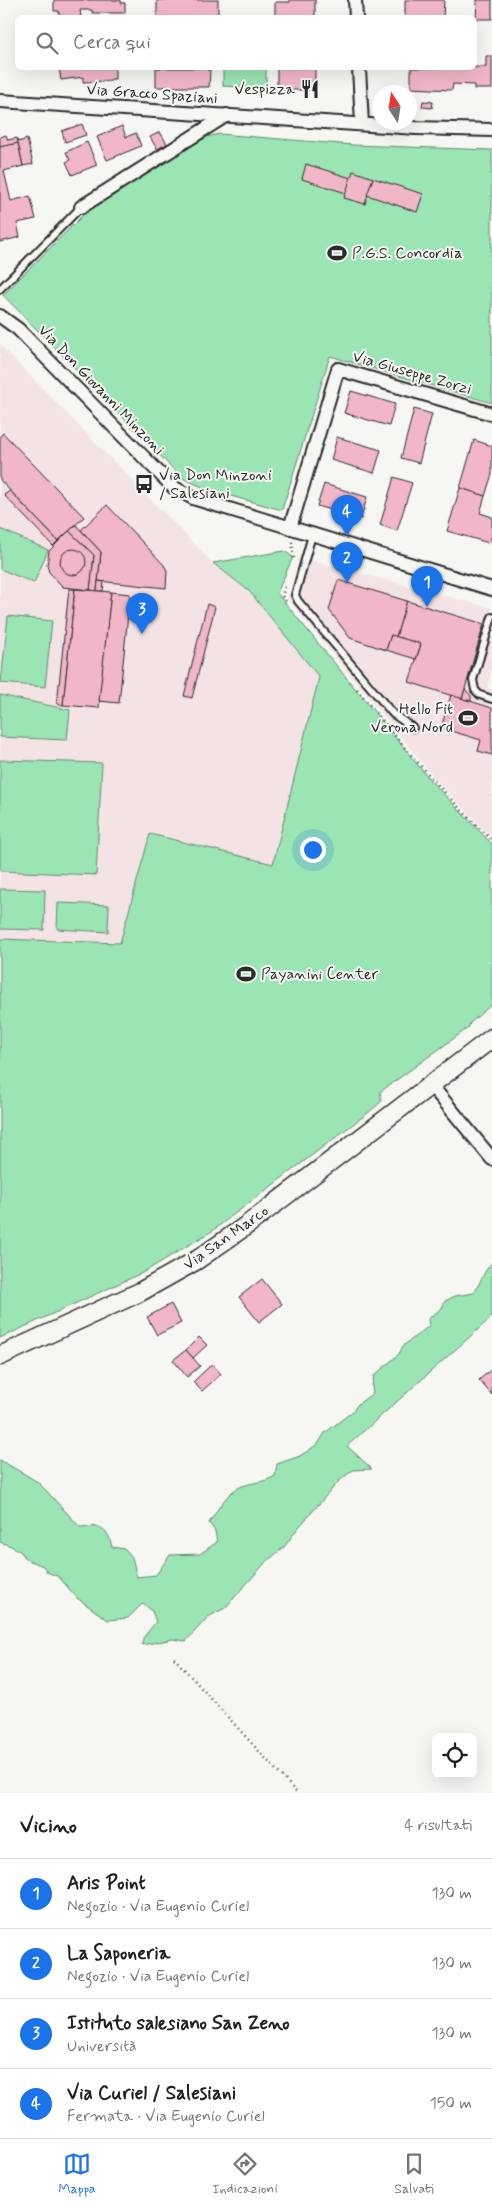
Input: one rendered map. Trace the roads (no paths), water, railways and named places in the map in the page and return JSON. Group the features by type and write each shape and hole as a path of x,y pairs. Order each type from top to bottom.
{"main road":[{"name":"Via San Marco","path":"0,1356 140,1292 197,1260 247,1225 492,1038"}],"street":[{"path":"355,0 356,15"},
{"path":"359,70 362,124"},
{"name":"Via Gracco Spaziani","path":"0,101 416,128 492,130"},
{"path":"81,207 227,115"},
{"name":"Via Don Giovanni Minzoni","path":"0,316 18,329 173,487 193,498 492,589"},
{"name":"Via Giuseppe Zorzi","path":"290,528 338,369 492,414"},
{"path":"431,1085 492,1159"}],"lane":[{"path":"0,289 81,207"},
{"path":"312,535 295,595 298,601 393,714 413,728"},
{"path":"492,617 473,680 474,690 480,695 492,699"}],"place":[{"name":"Vespizza","path":"310,89"},
{"name":"P.G.S. Concordia","path":"337,253"},
{"name":"Via Don Minzoni / Salesiani","path":"144,484"},
{"name":"Via Curiel / Salesiani","path":"347,536"},
{"name":"La Saponeria","path":"347,583"},
{"name":"Aris Point","path":"427,607"},
{"name":"Istituto salesiano San Zeno","path":"142,634"},
{"name":"Hello Fit Verona Nord","path":"468,718"},
{"name":"Payanini Center","path":"246,974"}]}
